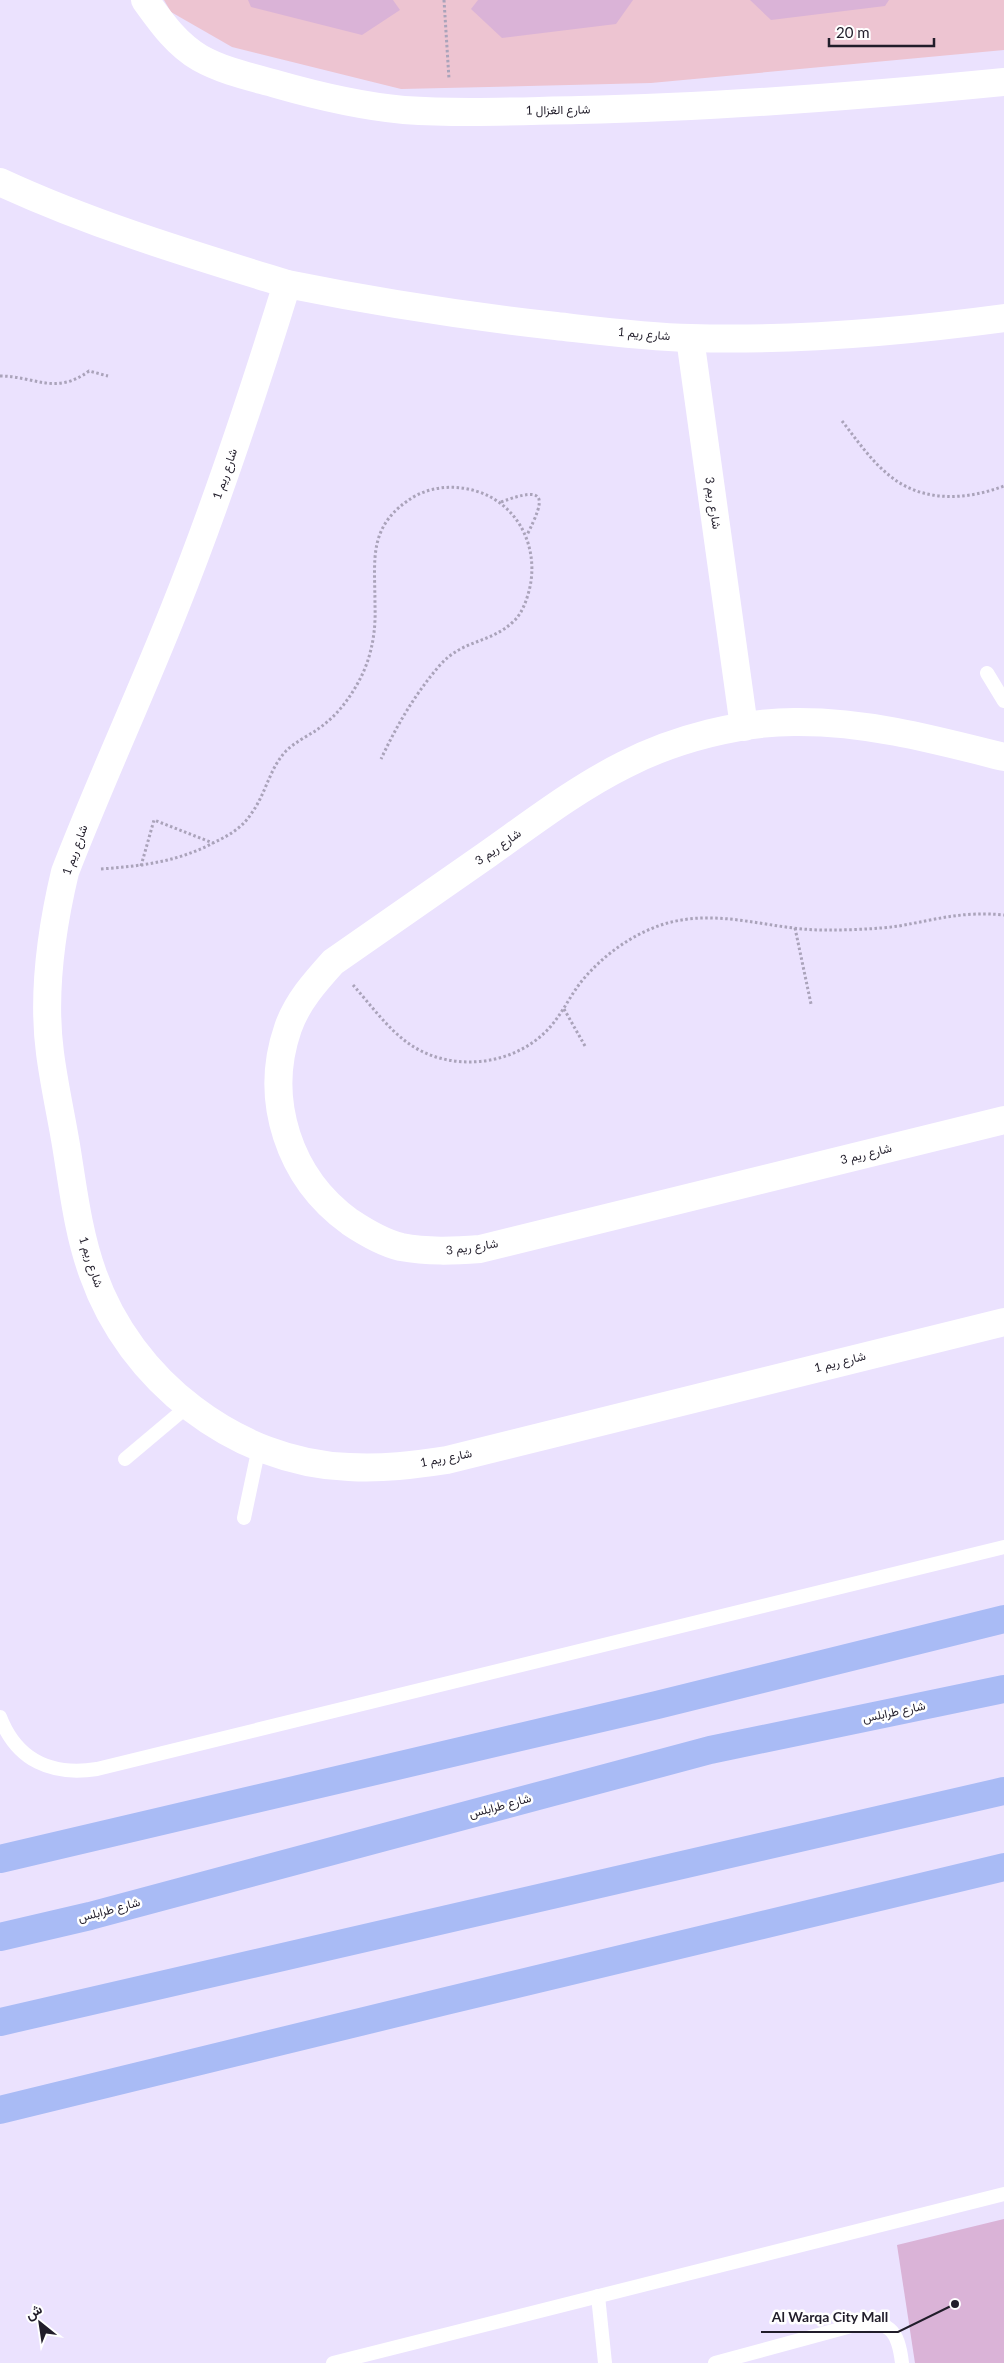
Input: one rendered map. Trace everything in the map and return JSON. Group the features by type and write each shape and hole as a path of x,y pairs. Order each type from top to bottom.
{"highway":[{"path":"0,1859 657,1705 1004,1619"},
{"name":"شارع طرابلس","path":"0,1937 90,1916 710,1750 1004,1689"},
{"path":"0,2022 1004,1791"},
{"path":"0,2110 446,2000 1004,1867"}],"street":[{"name":"شارع الغزال 1","path":"145,0 168,33 200,58 238,73 346,102 402,110 452,112 677,107 838,98 1004,82"},
{"name":"شارع ريم 1","path":"0,182 41,201 123,232 287,284 387,304 488,319 690,338 775,338 861,334 1004,318"},
{"name":"شارع ريم 1","path":"287,284 253,393 212,510 150,671 65,872 57,908 50,956 50,1052 82,1235 93,1274 109,1312 131,1347 152,1372 188,1406 222,1428 259,1447 298,1460 348,1467 397,1467 447,1460 1004,1322"},
{"name":"شارع ريم 3","path":"690,338 744,727"},
{"name":"شارع ريم 3","path":"1004,757 903,732 850,724 797,722 744,727 683,741 624,764 570,796 333,962 307,992 288,1027 279,1065 278,1105 288,1143 296,1161 305,1178 331,1208 363,1231 399,1246 438,1252 480,1249 1004,1120"}],"lane":[{"path":"987,673 1004,701"},
{"path":"125,1459 188,1406"},
{"path":"244,1518 259,1447"},
{"path":"0,1717 11,1739 24,1754 40,1764 59,1771 97,1770 1004,1547"},
{"path":"333,2363 1004,2194"},
{"path":"598,2296 605,2363"},
{"path":"715,2363 855,2325 874,2322 889,2328 898,2340 902,2363"}],"path":[{"path":"444,0 452,112"},
{"path":"0,376 17,376 44,384 57,385 76,379 89,371 108,376"},
{"path":"842,421 872,458 891,477 915,490 942,497 968,496 1004,486"},
{"path":"65,872 141,866 178,859 234,833 250,816 262,797 277,762 289,748 321,727 337,713 350,697 362,676 375,628 375,546 385,523 401,505 423,492 447,487 467,488 486,494 501,502 516,519 526,536 532,559 531,584 526,603 515,620 500,632 482,641 469,643 454,651 441,664 410,705 381,759"},
{"path":"501,502 523,494 530,493 537,496 540,503 539,510 526,536"},
{"path":"141,866 154,820 213,843"},
{"path":"333,962 407,1042 425,1053 443,1060 480,1062 501,1058 521,1050 544,1033 564,1009 581,982 598,964 616,948 638,935 663,924 690,918 718,917 746,919 795,928 827,930 899,926 939,917 964,914 1004,915"},
{"path":"795,928 811,1004"},
{"path":"564,1009 586,1046"}],"shaded area":[{"path":"164,0 1004,0 1004,50 651,83 401,89 232,47 171,12"}],"building":[{"path":"248,0 393,0 400,10 362,35 251,7"},
{"path":"478,0 633,0 616,24 502,38 471,9"},
{"path":"750,0 889,0 885,6 771,20"},
{"path":"1004,2219 1004,2363 915,2363 897,2245"}],"place":[{"name":"Al Warqa City Mall","path":"955,2304"}]}
